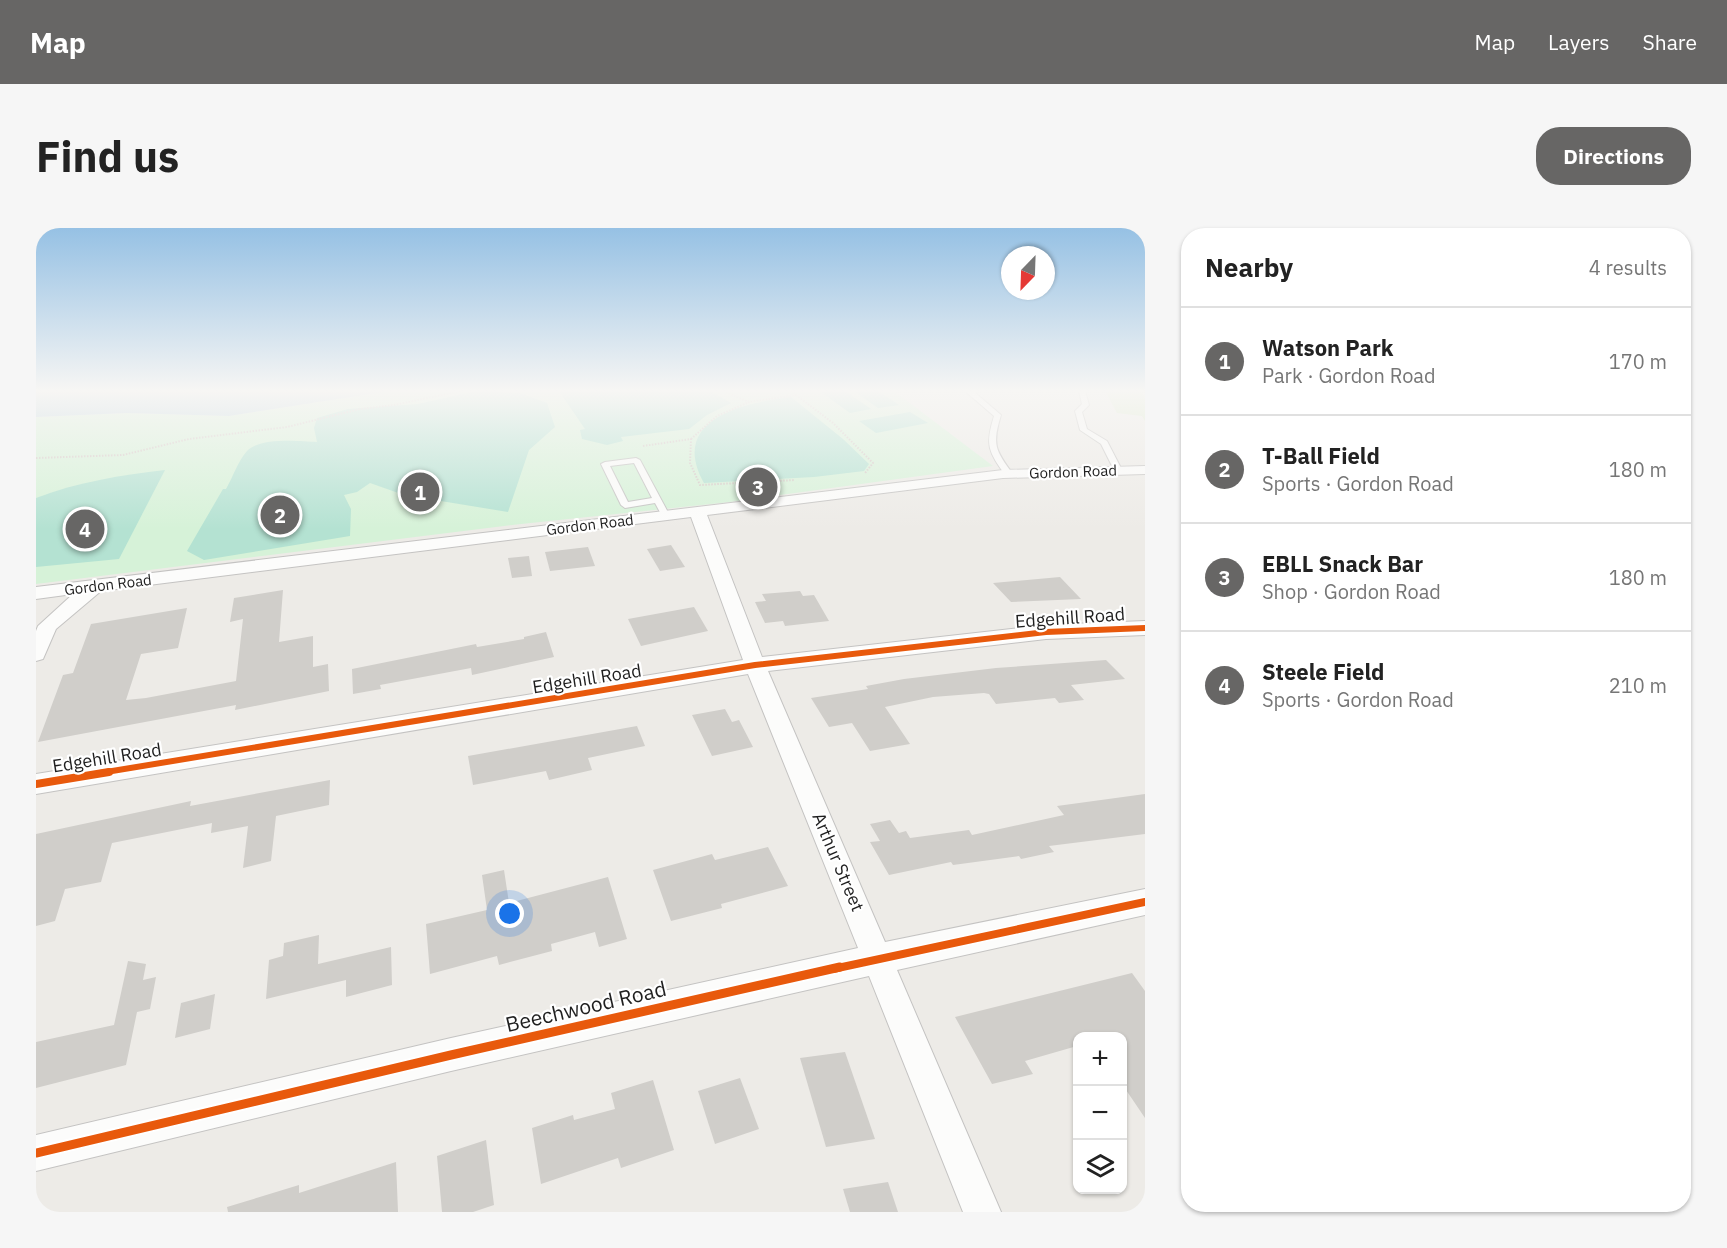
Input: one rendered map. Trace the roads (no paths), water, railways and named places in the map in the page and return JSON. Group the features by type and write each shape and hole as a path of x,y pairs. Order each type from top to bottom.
{"street":[{"name":"Gordon Road","path":"36,593 1009,474 1145,470"},
{"name":"Arthur Street","path":"697,511 755,665 982,1212"},
{"path":"36,654 48,626 72,604 97,587"},
{"name":"Edgehill Road","path":"36,784 755,665 1046,632 1145,628"},
{"name":"Beechwood Road","path":"36,1153 374,1071 878,958 1145,902"}],"lane":[{"path":"991,437 993,452 1009,474"},
{"path":"1095,437 1104,443 1118,470"},
{"path":"658,500 625,504 605,464 636,460 658,500 666,516"}],"place":[{"name":"EBLL Snack Bar","path":"758,487"},
{"name":"Watson Park","path":"420,492"},
{"name":"T-Ball Field","path":"280,515"},
{"name":"Steele Field","path":"85,529"}]}
